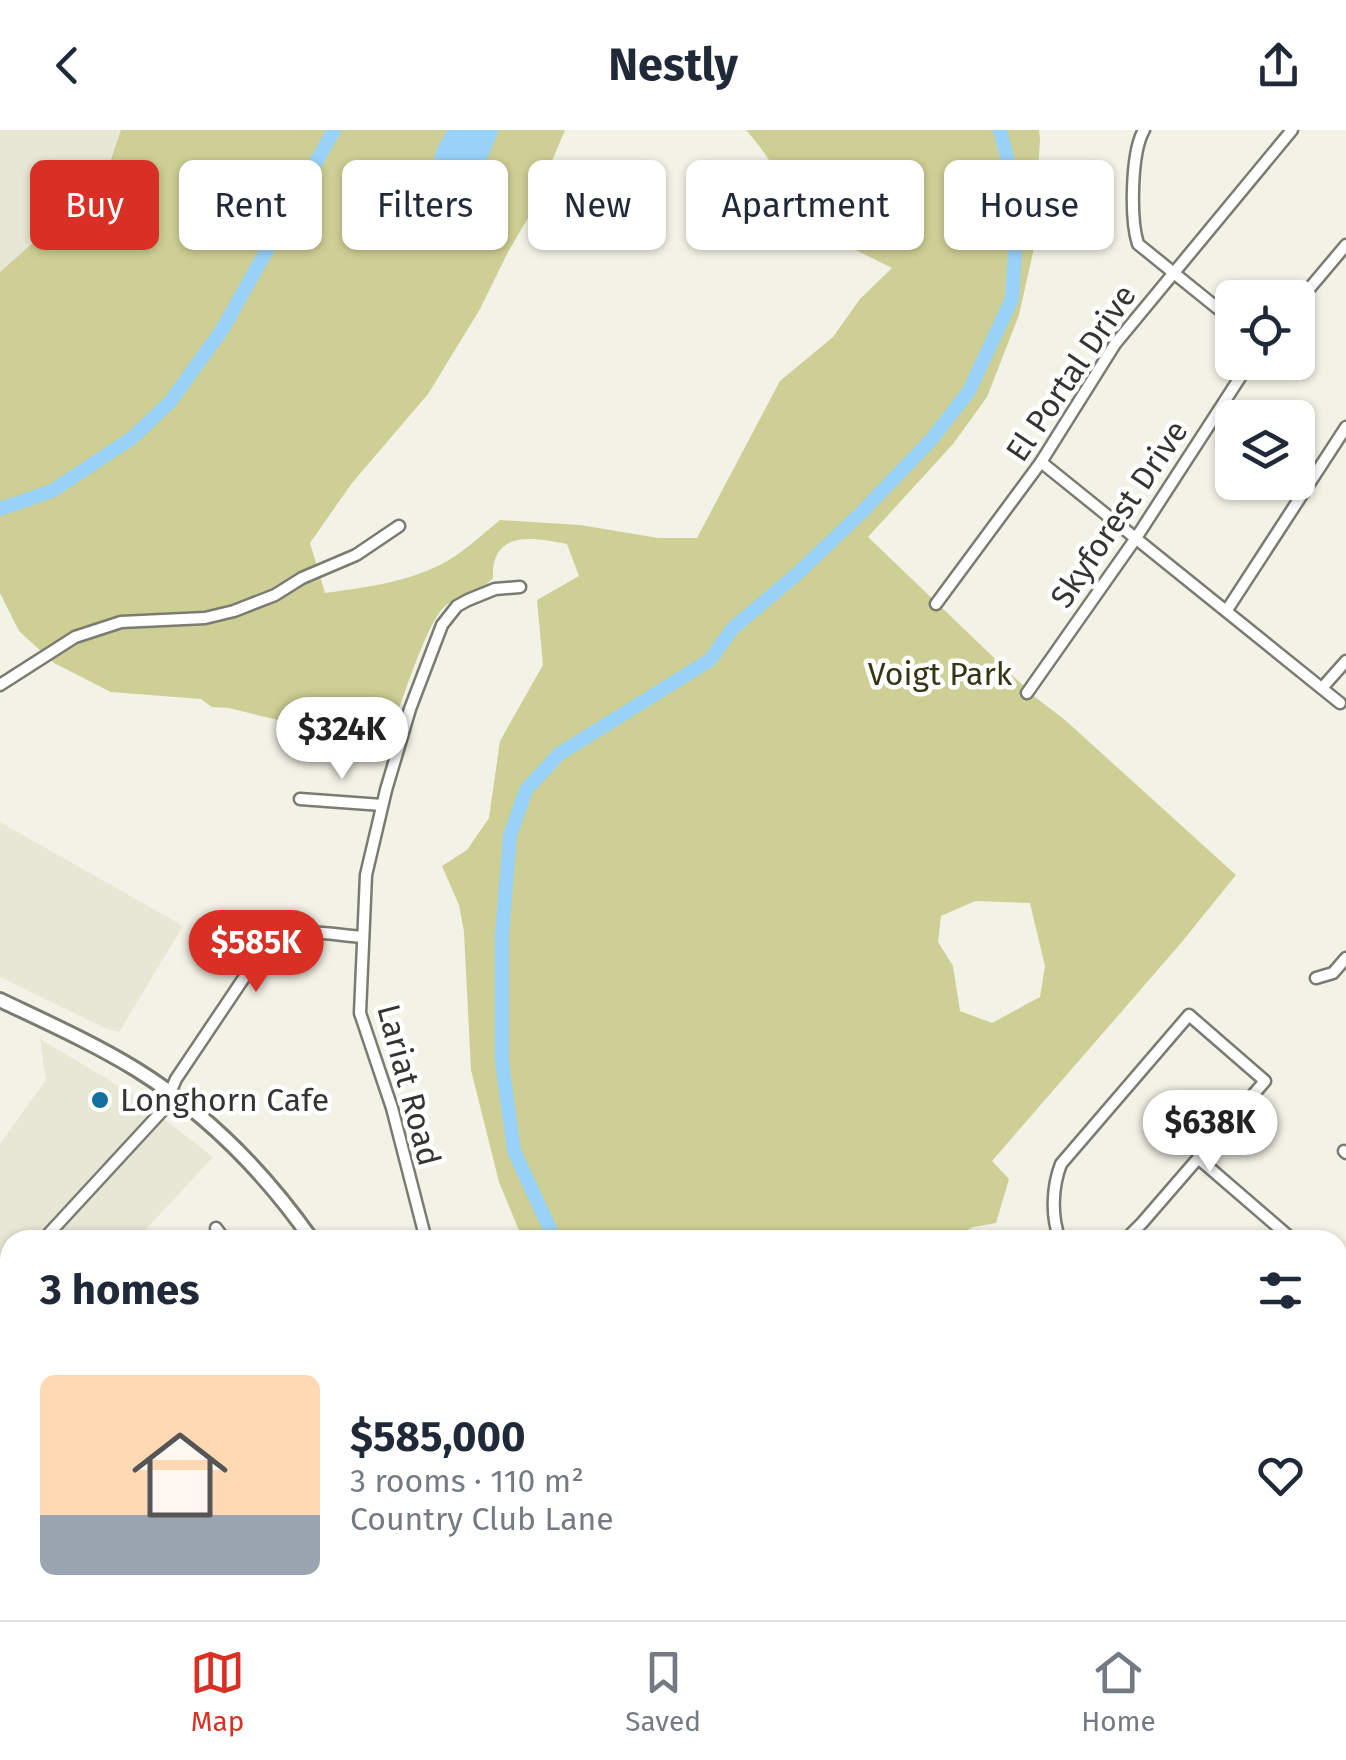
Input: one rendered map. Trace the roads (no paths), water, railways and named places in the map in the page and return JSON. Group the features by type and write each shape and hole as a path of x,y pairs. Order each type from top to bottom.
{"main road":[{"path":"0,1000 114,1056 169,1092 250,1164 304,1230"}],"street":[{"path":"1144,130 1135,151 1134,231 1138,244 1215,306"},
{"name":"El Portal Drive","path":"936,604 1041,462 1114,344 1292,130"},
{"path":"1315,285 1342,259 1346,245"},
{"name":"Skyforest Drive","path":"1027,692 1136,538 1238,380"},
{"path":"1227,610 1346,427"},
{"path":"1041,462 1340,702"},
{"path":"0,685 75,638 121,622 206,618 275,596 302,578 356,556 399,526"},
{"name":"Lariat Road","path":"423,1230 392,1108 362,1021 362,937 368,860 410,709 444,621 468,600 495,589 520,587"},
{"path":"1322,688 1346,661"},
{"path":"300,798 382,804"},
{"path":"52,1230 162,1110 169,1092 268,942 294,932 362,937"},
{"path":"1316,978 1333,973 1346,958"},
{"path":"1057,1230 1054,1186 1060,1164 1189,1015 1265,1081 1138,1230"},
{"path":"1198,1158 1281,1230"}],"water":[{"path":"448,130 499,130 487,160 434,160"}],"waterway":[{"path":"0,509 52,491 132,438 170,402 222,330 334,130"},
{"path":"550,1230 514,1151 502,1062 502,934 510,836 526,790 559,754 710,660 733,628 860,514 931,440 969,391 1012,299 1016,234 1000,130"}],"place":[{"name":"Longhorn Cafe","path":"100,1100"}],"park label":[{"name":"Voigt Park","path":"940,674"}]}
